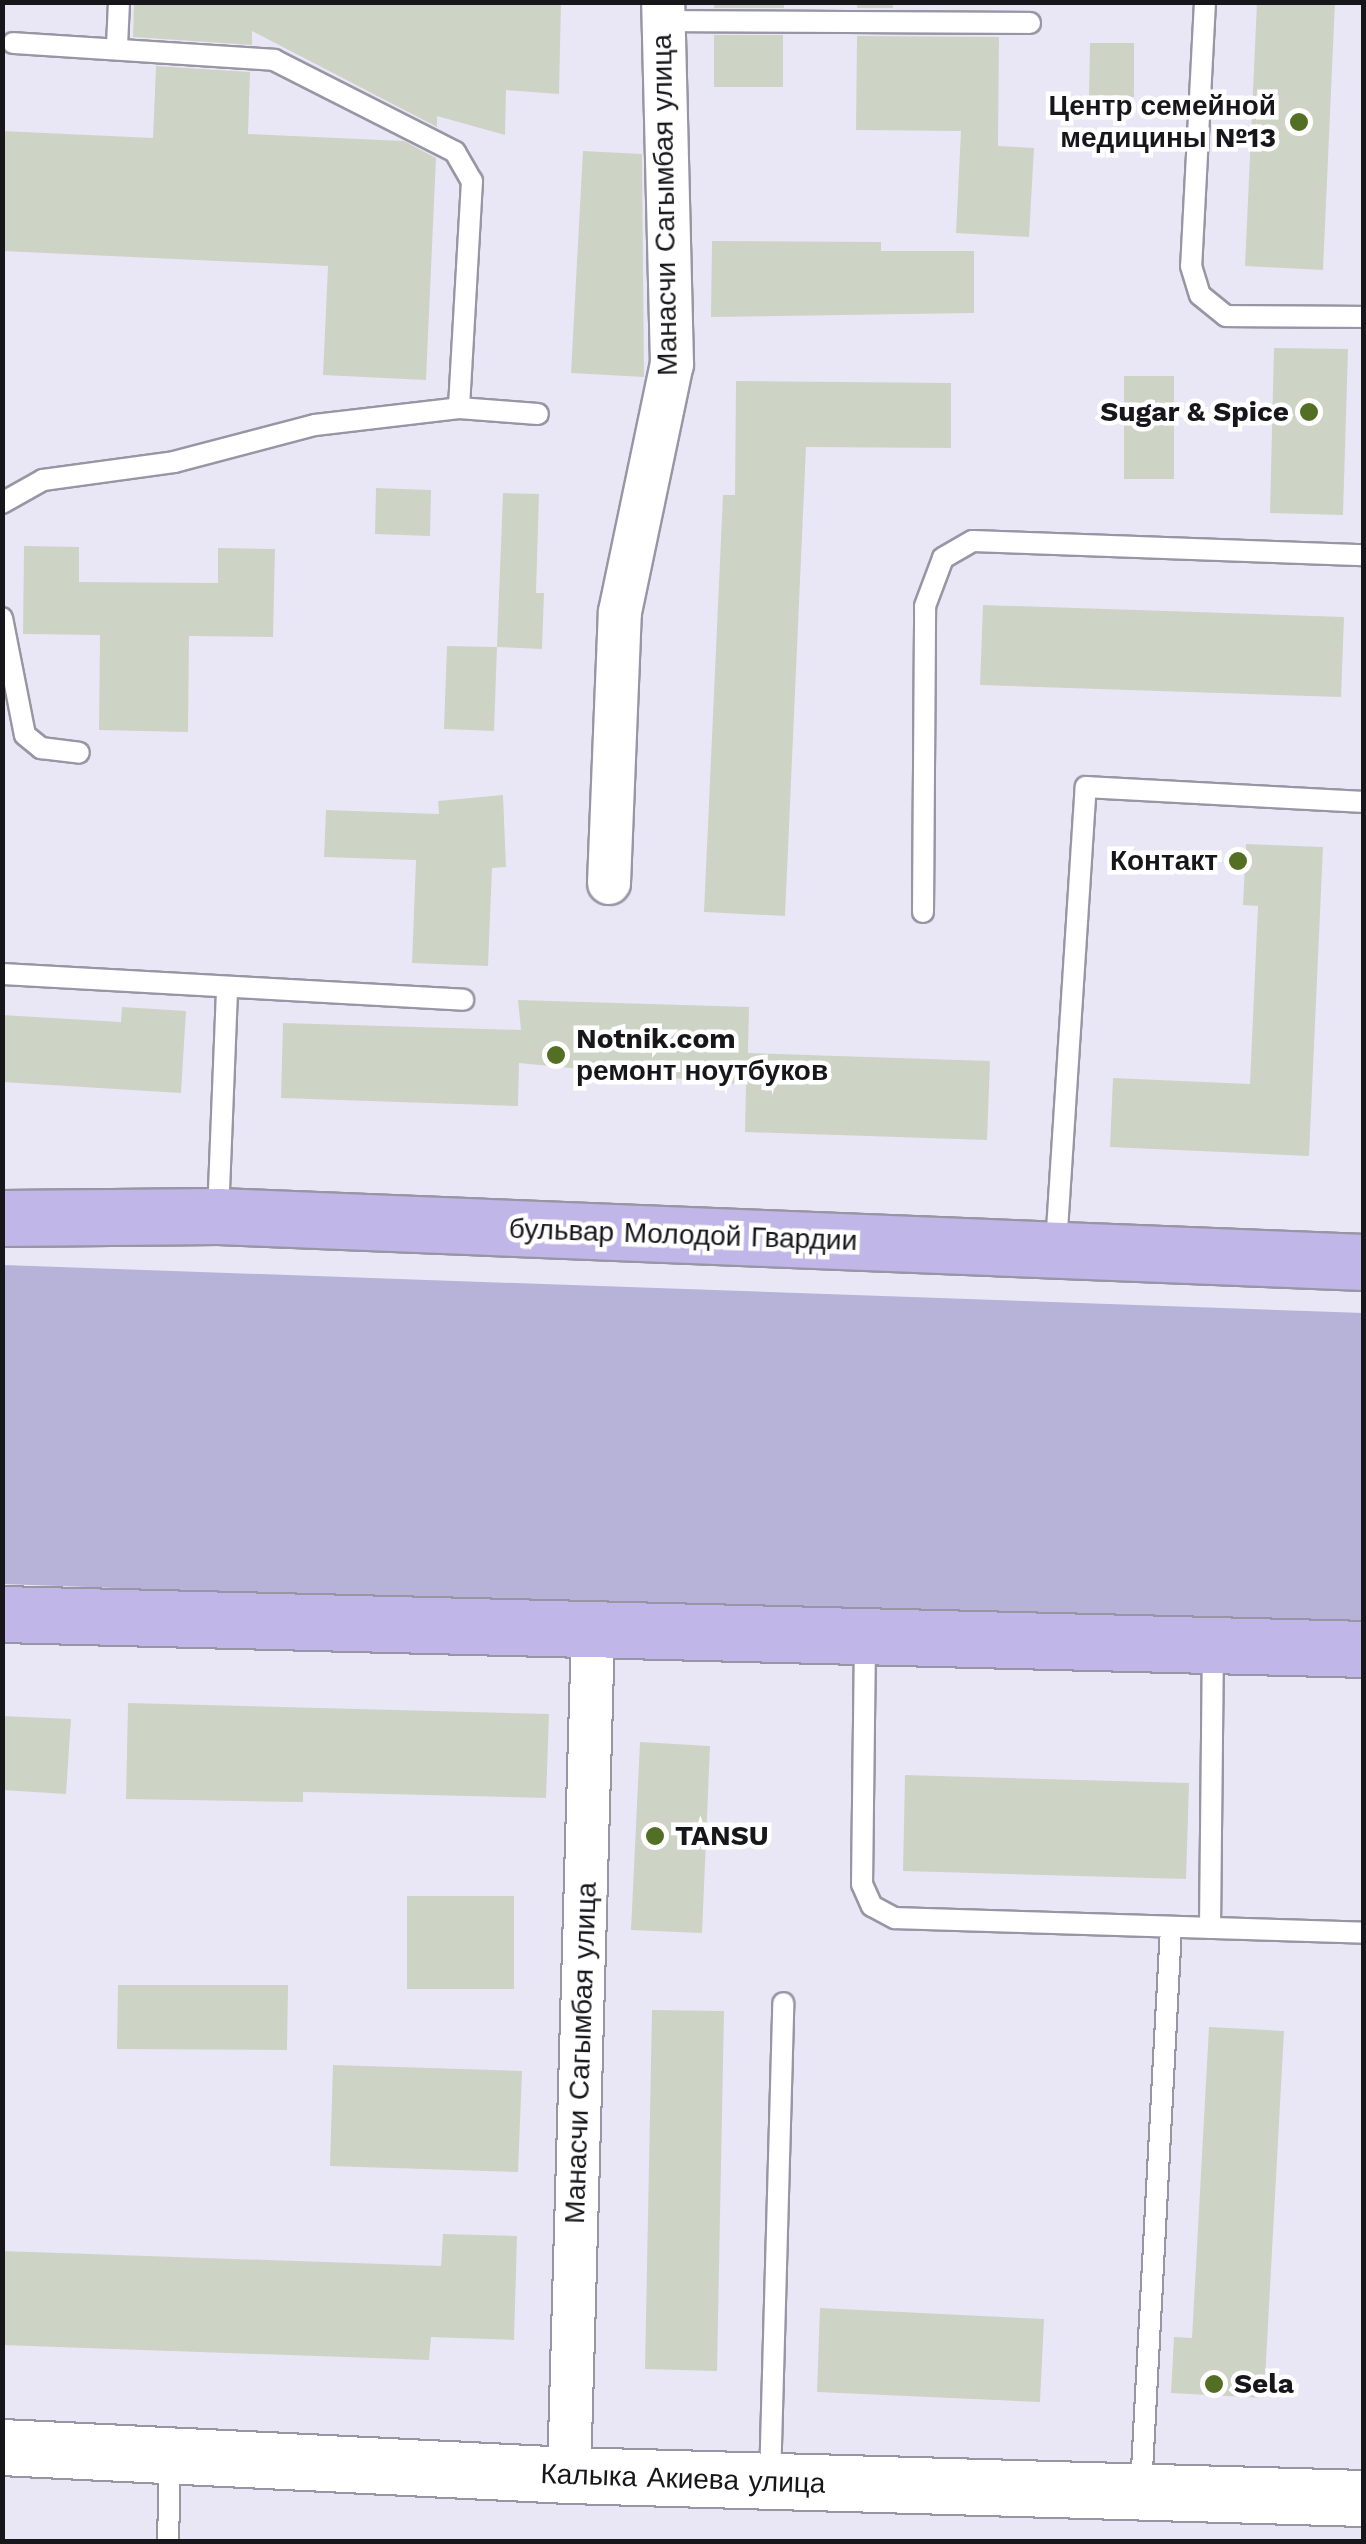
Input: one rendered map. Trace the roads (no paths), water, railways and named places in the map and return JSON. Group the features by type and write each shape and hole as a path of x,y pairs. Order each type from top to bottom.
{"main road":[{"name":"бульвар Молодой Гвардии","path":"2,1218 218,1216 1364,1262"},
{"path":"2,1614 865,1633 1364,1649"}],"street":[{"name":"Манасчи Сагымбая улица","path":"609,883 620,612 672,364 663,12"},
{"name":"Манасчи Сагымбая улица","path":"569,2475 593,1630"},
{"name":"Калыка Акиева улица","path":"2,2448 569,2475 1141,2495 1364,2498"}],"lane":[{"path":"117,46 119,2"},
{"path":"1205,2 1191,266 1200,295 1226,316 1364,317"},
{"path":"663,12 1030,23"},
{"path":"14,43 117,46 274,60 455,152 472,181 458,408"},
{"path":"2,503 43,480 174,462 316,425 458,408 538,414"},
{"path":"923,912 925,606 943,558 974,541 1364,555"},
{"path":"2,618 24,735 41,748 79,753"},
{"path":"1056,1250 1086,787 1364,802"},
{"path":"2,974 463,1000"},
{"path":"218,1216 227,987"},
{"path":"865,1633 862,1884 872,1906 896,1918 1364,1933"},
{"path":"1210,1928 1213,1644"},
{"path":"1141,2495 1171,1927"},
{"path":"770,2481 783,2003"},
{"path":"168,2542 170,2458"}],"place":[{"name":"Центр семейной медицины №13","path":"1299,122"},
{"name":"Sugar & Spice","path":"1309,412"},
{"name":"Контакт","path":"1238,861"},
{"name":"Notnik.com ремонт ноутбуков","path":"556,1055"},
{"name":"TANSU","path":"655,1836"},
{"name":"Sela","path":"1214,2384"}]}
